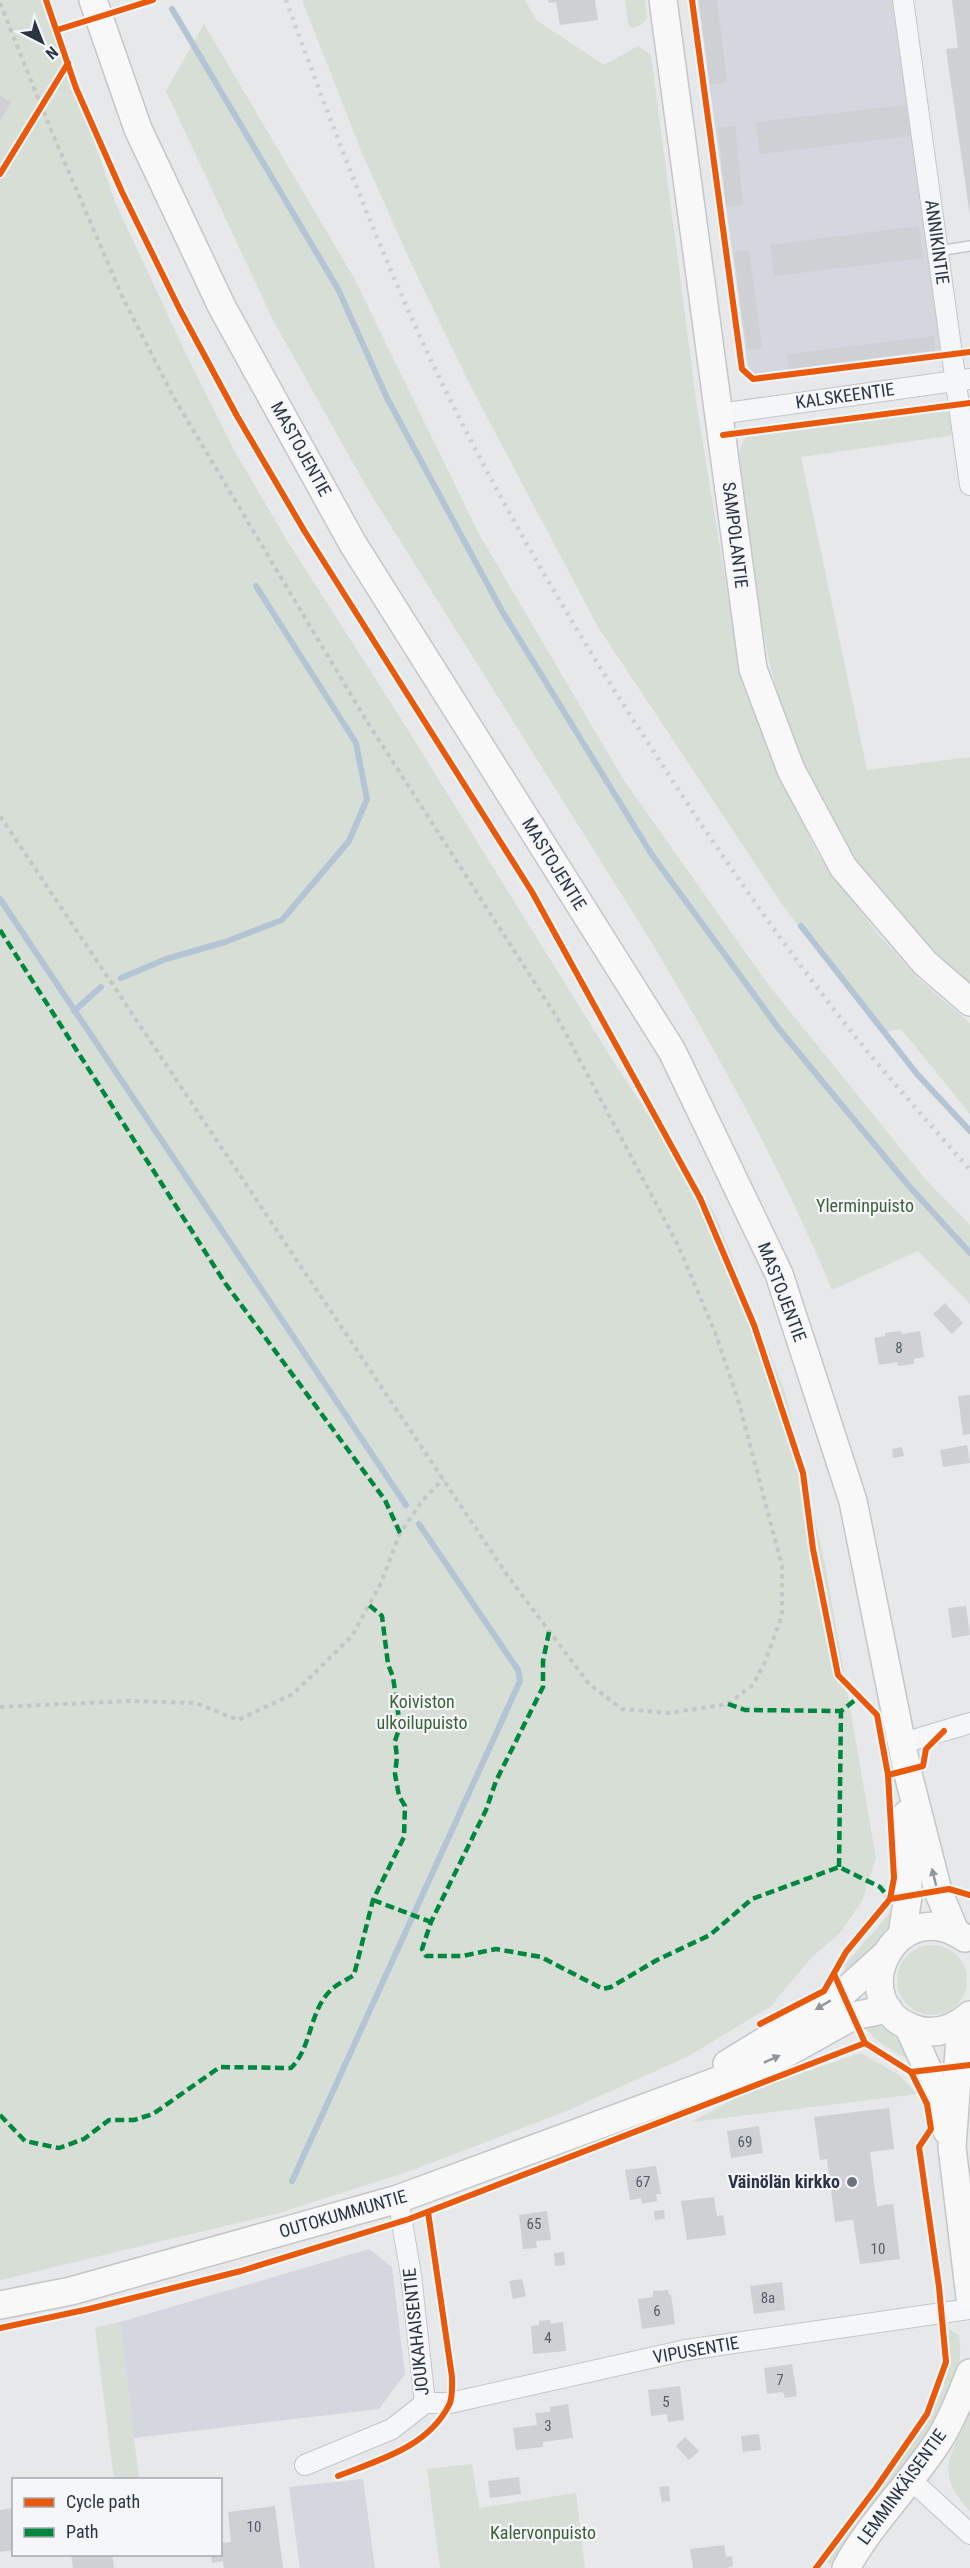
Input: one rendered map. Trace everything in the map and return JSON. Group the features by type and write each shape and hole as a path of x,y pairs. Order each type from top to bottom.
{"street":[{"name":"MASTOJENTIE","path":"93,0 138,129 222,308 353,544 672,1051 779,1274 853,1501 907,1770 938,1891 963,1937"},
{"name":"SAMPOLANTIE","path":"663,0 753,669 791,770 843,867 925,963 970,1002"},
{"name":"ANNIKINTIE","path":"903,0 938,251 963,380 970,485"},
{"name":"KALSKEENTIE","path":"719,414 963,380"},
{"path":"903,1743 970,1723"},
{"name":"MASTOJENTIE","path":"902,1935 908,1896 907,1770"},
{"path":"902,1935 928,1926 942,1927 963,1937"},
{"name":"OUTOKUMMUNTIE","path":"678,2094 843,1993 884,1956 902,1935"},
{"path":"884,1956 879,1982 882,1996 897,2019 922,2031 936,2032 949,2029 966,2019"},
{"name":"OUTOKUMMUNTIE","path":"0,2305 71,2291 398,2199 774,2060 853,2016 888,2008"},
{"path":"952,2147 966,2019"},
{"path":"908,2026 928,2070 952,2147 970,2297"},
{"name":"JOUKAHAISENTIE","path":"305,2465 392,2429 425,2403 411,2275 398,2199"},
{"name":"VIPUSENTIE","path":"425,2403 450,2403 686,2350 970,2309"},
{"name":"LEMMINKÄISENTIE","path":"846,2568 859,2543 938,2440 955,2412 970,2373"},
{"path":"910,2479 970,2534"}],"lane":[{"path":"938,251 970,246"}],"path":[{"path":"0,3 122,296 174,398 366,720 558,1018 677,1243 715,1332 739,1403 782,1566 782,1615 765,1662 753,1684 728,1704 669,1713 622,1710 589,1684 507,1575 0,816"},
{"path":"35,116 46,98"},
{"path":"0,1707 129,1701 196,1703 238,1720 292,1694 352,1636 381,1583 400,1533 423,1500 442,1479"}],"shaded area":[{"path":"698,0 893,0 942,352 755,375 748,367"},
{"path":"369,2249 392,2267 405,2374 379,2409 134,2438 120,2322"},
{"path":"363,2479 375,2568 300,2568 289,2487"}],"green space":[{"name":"Koiviston ulkoilupuisto","path":"0,0 45,0 115,202 234,450 286,539 398,714 615,1064 715,1214 786,1395 825,1564 876,1858 862,1901 839,1934 812,1957 770,2007 687,2057 564,2112 413,2170 279,2213 0,2280"},
{"path":"302,0 525,0 536,20 604,65 638,46 651,55 698,414 734,633 764,741 817,853 878,934 921,981 970,1023 970,1114 901,1029 881,1033 784,907 598,627 468,381 412,265 362,153"},
{"path":"625,0 645,0 647,18 641,25 632,28 628,24"},
{"name":"Ylerminpuisto","path":"204,24 354,278 479,534 623,779 767,983 926,1180 970,1225 970,1304 918,1251 832,1290 771,1157 677,985 367,488 272,318 166,91"},
{"path":"946,410 950,414 955,435 801,457 867,770 970,757 970,987 926,951 876,891 836,830 803,765 789,732 764,638 739,451 746,436"},
{"path":"897,1905 894,1924 846,1978 844,1966"},
{"path":"932,1945 945,1948 957,1955 964,1967 967,1980 964,1993 957,2005 945,2012 932,2015 919,2012 907,2005 900,1993 897,1980 900,1967 907,1955 919,1948"},
{"path":"864,2023 873,2024 888,2031 900,2042 915,2063 879,2042"},
{"path":"861,2053 899,2075 917,2094 691,2122 749,2091"},
{"path":"120,2322 139,2478 114,2478 95,2328"},
{"path":"949,2329 959,2335 960,2356 950,2397 928,2435 830,2564 827,2562 924,2428 944,2387"},
{"path":"970,2413 970,2511 952,2485 949,2463"},
{"name":"Kalervonpuisto","path":"472,2464 479,2508 576,2493 585,2568 440,2568 427,2469"}],"building":[{"path":"548,0 595,0 598,20 560,25 556,2 549,3"},
{"path":"699,0 717,0 727,82 710,85"},
{"path":"952,0 970,0 970,216 946,49 958,48"},
{"path":"0,96 11,102 0,121"},
{"path":"906,105 910,136 760,154 756,122"},
{"path":"735,126 743,205 726,207 718,128"},
{"path":"919,226 923,258 774,276 770,245"},
{"path":"749,250 762,348 747,350 734,252"},
{"path":"934,336 935,350 789,369 787,354"},
{"path":"945,1303 963,1323 952,1334 933,1314"},
{"path":"901,1331 902,1334 920,1331 924,1357 914,1359 914,1364 898,1366 897,1362 879,1365 874,1338 885,1336 885,1333"},
{"path":"970,1395 970,1434 963,1435 958,1396"},
{"path":"967,1445 970,1463 943,1467 940,1450"},
{"path":"902,1447 904,1456 893,1458 892,1449"},
{"path":"966,1606 970,1635 952,1638 948,1608"},
{"name":"Väinölän kirkko","path":"889,2108 894,2149 870,2152 877,2206 893,2204 900,2259 860,2264 853,2220 835,2222 827,2159 820,2160 814,2117"},
{"path":"759,2126 763,2153 731,2158 727,2131"},
{"path":"656,2166 661,2194 656,2194 657,2201 642,2204 641,2198 630,2200 625,2170"},
{"path":"714,2197 717,2216 723,2215 726,2235 687,2240 681,2201"},
{"path":"664,2210 665,2219 655,2220 654,2211"},
{"path":"547,2211 551,2240 536,2241 537,2248 523,2249 519,2215"},
{"path":"564,2252 565,2265 555,2266 554,2253"},
{"path":"522,2279 526,2296 513,2299 509,2281"},
{"path":"782,2282 785,2310 754,2314 750,2286"},
{"path":"668,2290 669,2295 671,2294 675,2324 642,2329 638,2299 653,2297 653,2291"},
{"path":"550,2320 551,2324 563,2322 566,2351 533,2354 531,2326 539,2325 539,2321"},
{"path":"792,2364 797,2396 785,2398 783,2392 767,2394 764,2368"},
{"path":"680,2386 684,2420 668,2422 667,2414 651,2416 648,2390"},
{"path":"568,2404 573,2438 543,2442 543,2447 516,2450 513,2428 537,2425 535,2413 550,2412 550,2407"},
{"path":"759,2434 761,2450 743,2452 741,2436"},
{"path":"685,2437 699,2451 689,2460 676,2446"},
{"path":"519,2477 521,2494 490,2498 488,2481"},
{"path":"669,2486 670,2501 662,2502 659,2487"},
{"path":"275,2506 283,2568 224,2568 223,2561 212,2563 211,2556 222,2556 222,2543 231,2542 228,2512"},
{"path":"12,2508 12,2550 0,2552 0,2510"},
{"path":"724,2545 726,2557 732,2556 733,2566 693,2568 690,2549"},
{"path":"71,2556 112,2556 114,2568 73,2568"}],"waterway":[{"path":"172,9 338,289 387,398 502,611 652,855 779,1029 908,1185 970,1253"},
{"path":"121,978 166,959 225,942 282,920 349,841 367,799 356,743 256,586"},
{"path":"0,899 406,1505"},
{"path":"801,926 917,1074 970,1131"},
{"path":"74,1011 101,987"},
{"path":"292,2181 520,1681 518,1670 419,1524"}],"railway":[{"path":"286,0 336,135 409,312 454,407 534,557 676,786 775,930 854,1035 970,1170"}],"marked path":[{"path":"0,930 225,1283 385,1500 400,1533"},
{"path":"0,2115 25,2141 59,2148 84,2139 109,2120 134,2120 153,2114 220,2067 291,2068 298,2060 323,1999 335,1986 354,1975 373,1900 404,1837 405,1806 399,1796 395,1774 397,1757 395,1741 400,1726 393,1677 388,1664 382,1616 369,1605"},
{"path":"549,1632 543,1661 543,1687 496,1781 486,1810 431,1922 422,1949 426,1956 462,1956 496,1949 541,1957 603,1989 611,1987 657,1960 710,1935 752,1899 839,1867 880,1887 890,1899"},
{"path":"728,1704 745,1710 841,1711 859,1697"},
{"path":"839,1867 841,1711"},
{"path":"373,1900 431,1922"}],"cycle path":[{"path":"46,0 76,88 122,192 180,310 237,416 305,532 532,892 700,1198 754,1325 803,1473 813,1549 838,1675 877,1715 888,1775 894,1878 890,1899"},
{"path":"57,30 153,0"},
{"path":"692,0 742,369 753,379 970,352"},
{"path":"0,174 68,63"},
{"path":"723,435 970,403"},
{"path":"888,1775 923,1766 926,1749 944,1731"},
{"path":"760,2024 824,1991 846,1952 890,1899 949,1889 970,1895"},
{"path":"834,1974 865,2043"},
{"path":"0,2328 89,2309 241,2271 409,2219 865,2043 911,2072 970,2065"},
{"path":"816,2568 876,2488 927,2414 946,2362 939,2287 919,2147 931,2129 927,2104 911,2072"},
{"path":"338,2476 386,2458 415,2442 429,2432 450,2402 452,2377 428,2212"}],"place":[{"name":"Väinölän kirkko","path":"852,2182"}]}
